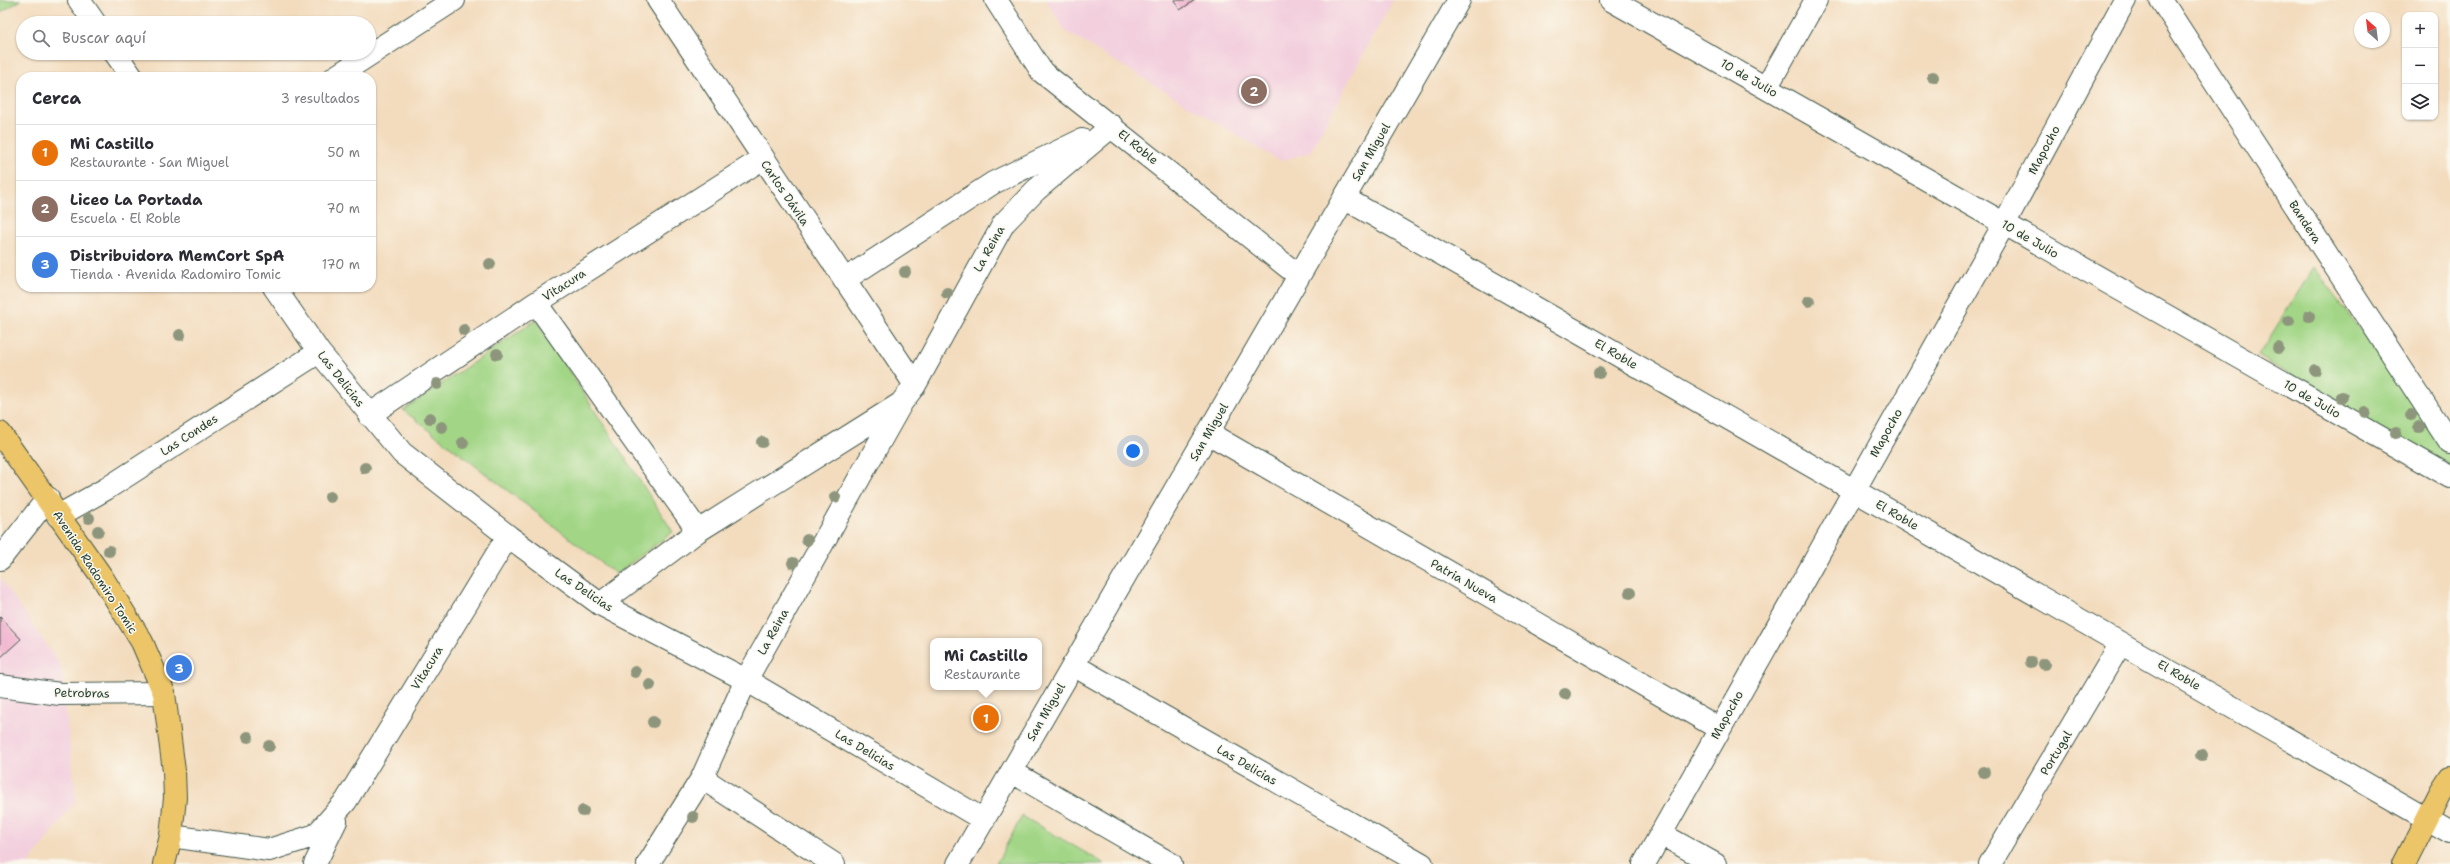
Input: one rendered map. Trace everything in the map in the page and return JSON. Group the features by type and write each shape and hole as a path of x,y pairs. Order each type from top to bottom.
{"main road":[{"name":"Avenida Radomiro Tomic","path":"0,433 102,578 142,642 164,693 174,771 175,798 171,836 164,864"},
{"path":"2404,864 2427,817 2450,777"}],"street":[{"path":"79,0 90,16"},
{"path":"376,46 430,6 454,0"},
{"name":"Carlos Dávila","path":"658,0 844,280 908,394"},
{"name":"El Roble","path":"996,0 1042,72 1112,126 1299,276"},
{"name":"San Miguel","path":"958,864 1459,0"},
{"name":"10 de Julio","path":"1610,0 2450,477"},
{"path":"1766,88 1816,0"},
{"name":"Mapocho","path":"1644,864 2004,224 2124,0"},
{"name":"Bandera","path":"2161,0 2450,443"},
{"path":"120,60 128,72"},
{"path":"342,72 358,60"},
{"path":"844,280 993,183 1112,126"},
{"name":"La Reina","path":"648,864 702,778 746,680 1004,223 1036,190 1112,126"},
{"name":"Vitacura","path":"369,415 536,303 762,158"},
{"name":"El Roble","path":"1344,198 2427,817 2450,832"},
{"name":"Las Delicias","path":"277,292 319,352 369,415 402,453 508,536 600,604 746,680 984,820"},
{"path":"536,303 698,532"},
{"name":"Las Condes","path":"53,507 106,489 319,352"},
{"name":"La Reina","path":"600,604 698,532 908,394"},
{"name":"Patria Nueva","path":"1208,433 1720,728"},
{"path":"0,559 53,507"},
{"name":"Vitacura","path":"315,864 346,801 508,536"},
{"name":"Portugal","path":"1990,864 2121,642"},
{"name":"Las Delicias","path":"1073,665 1422,864"},
{"name":"Petrobras","path":"0,686 60,694 164,693"},
{"path":"1012,772 1171,864"},
{"path":"702,778 834,864"},
{"name":"Vitacura","path":"171,836 274,857 316,835 346,801"},
{"path":"1661,834 1715,864"}],"shaded area":[{"path":"1046,0 1393,0 1310,152 1280,161 1065,31"},
{"path":"0,578 61,666 76,800 28,864 0,864"}],"green space":[{"path":"0,0 21,0 0,13"},
{"path":"2314,267 2450,454 2450,472 2258,356"},
{"path":"536,320 673,532 616,574 403,410"},
{"path":"1022,816 1105,864 996,864"}],"building":[{"path":"1174,0 1195,0 1180,10"},
{"path":"0,617 21,639 0,658"}],"place":[{"name":"Liceo La Portada","path":"1254,91"},
{"name":"Distribuidora MemCort SpA","path":"179,668"},
{"name":"Mi Castillo","path":"986,718"}]}
